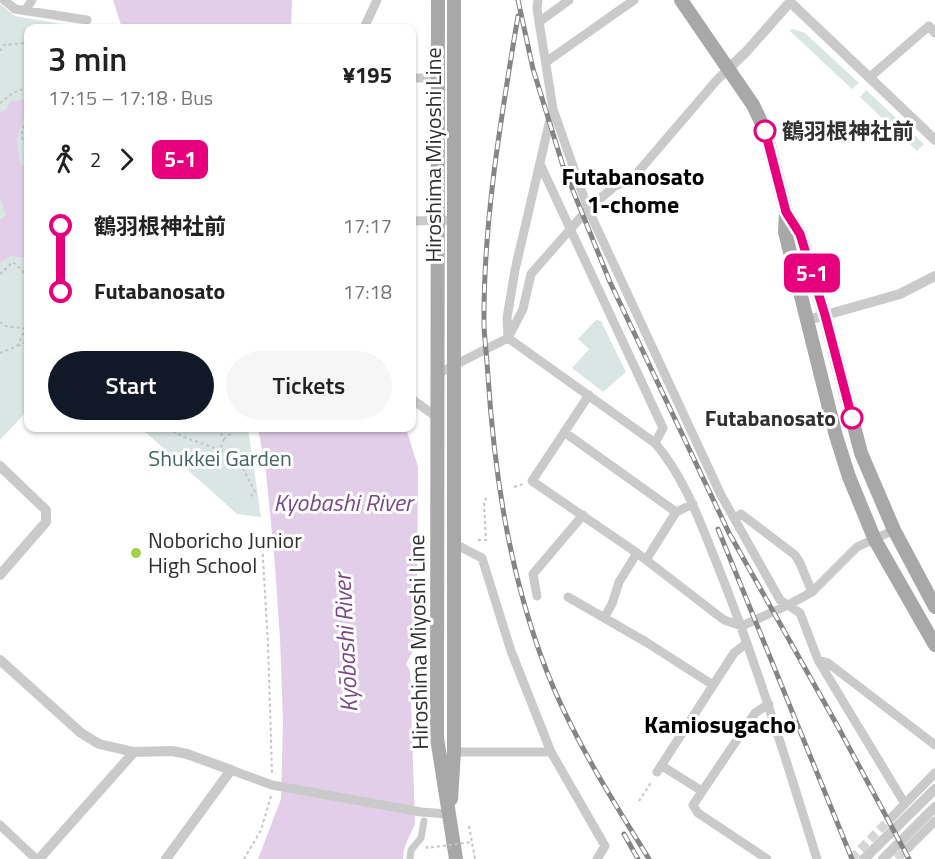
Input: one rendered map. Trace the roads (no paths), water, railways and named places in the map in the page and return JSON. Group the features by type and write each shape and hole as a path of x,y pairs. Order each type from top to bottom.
{"main road":[{"name":"Hiroshima Miyoshi Line","path":"438,0 437,738 456,859"},
{"name":"Hiroshima Miyoshi Line","path":"448,814 454,752 454,0"},
{"path":"681,0 753,105 765,130 786,212 785,232 836,436 849,477 875,540 935,645"},
{"path":"786,212 800,234 825,315 861,453 894,530 935,608"}],"street":[{"path":"4,0 15,9 87,20"},
{"path":"25,11 32,0"},
{"path":"366,24 377,0"},
{"path":"538,0 539,22 553,109 588,209 721,495 780,600 800,613 818,660 905,804"},
{"path":"539,22 569,0"},
{"path":"546,62 634,0"},
{"path":"437,374 508,338 523,309 531,274 588,209 615,186 632,179 716,81 746,52 790,1 935,140"},
{"path":"870,77 929,26 935,33"},
{"path":"416,78 439,78"},
{"path":"508,338 507,318 515,270 553,109"},
{"path":"540,164 569,231 663,428 655,443"},
{"path":"416,220 455,220"},
{"path":"808,320 900,294 935,276"},
{"path":"508,338 655,443 669,460 693,504 742,626 769,704 817,859"},
{"path":"589,395 532,481 637,553 724,620 742,626 788,605 812,592 857,547 894,530"},
{"path":"416,402 438,418"},
{"path":"564,432 676,512"},
{"path":"0,466 46,510 46,522 0,575"},
{"path":"646,560 676,512 693,504"},
{"path":"735,518 741,514 795,555 812,592"},
{"path":"537,596 533,574 583,515"},
{"path":"455,544 482,558 511,651 551,752 605,846 597,859"},
{"path":"604,618 612,604 619,582 637,553"},
{"path":"568,597 713,685"},
{"path":"702,791 659,769 734,653 747,643"},
{"path":"0,660 81,733 99,744 134,752 155,750 187,754 231,770 275,790 422,817 448,814"},
{"path":"818,660 828,663 935,745"},
{"path":"767,859 698,813 693,806 755,713 769,704"},
{"path":"0,825 37,859 134,752"},
{"path":"454,752 551,752"},
{"path":"166,859 231,770"},
{"path":"892,816 935,773"},
{"path":"864,859 935,789"},
{"path":"883,859 935,807"},
{"path":"410,859 411,850 421,838 422,817"},
{"path":"909,847 935,821"}],"water":[{"path":"113,0 292,0 291,24 121,24"},
{"path":"24,98 24,116 17,138 20,164 24,166 24,258 10,256 0,263 0,220 6,215 0,197 0,112 5,111 11,101"},
{"name":"Kyobashi River","path":"259,432 407,432 418,467 417,629 414,649 406,664 410,671 415,824 405,845 403,859 258,859 281,799 283,721 280,638 266,473"}],"tunnel":[{"path":"851,859 893,816"},
{"path":"897,859 909,847"}],"railway":[{"path":"518,0 533,69 563,166 610,282 729,533 909,859"},
{"path":"518,16 494,170 484,287 484,326 491,416 501,496 508,536 527,613 554,689 587,755 649,859"},
{"path":"718,529 852,859"},
{"path":"624,834 638,859"}],"place":[{"name":"鶴羽根神社前","path":"765,131"},
{"name":"Futabanosato","path":"852,418"},
{"name":"Noboricho Junior High School","path":"136,553"}],"district":[{"name":"Futabanosato 1-chome","path":"633,191"},
{"name":"Kamiosugacho","path":"720,725"}],"park label":[{"name":"Shukkei Garden","path":"220,458"}],"water label":[{"name":"Kyōbashi River","path":"346,643"}]}
